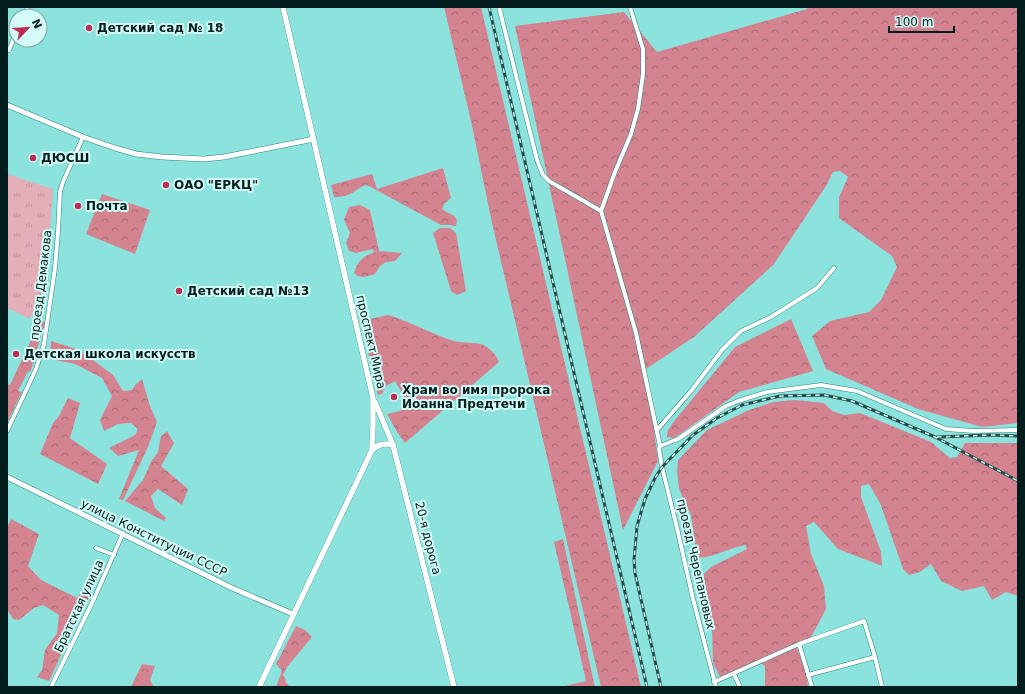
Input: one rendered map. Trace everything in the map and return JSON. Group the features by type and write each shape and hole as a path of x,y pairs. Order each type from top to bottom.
{"main road":[{"name":"проспект Мира","path":"259,687 372,450 374,425 373,398 283,7"},
{"name":"20-я дорога","path":"373,398 393,445 454,687"},
{"path":"372,450 378,445 393,445"}],"street":[{"path":"499,7 537,160 543,176 601,211 631,134 639,102 643,74 643,50 630,7"},
{"path":"7,105 82,137 136,154 162,157 204,159 224,157 314,138"},
{"name":"проезд Демакова","path":"7,431 36,369 44,344 55,268 60,192 82,137"},
{"name":"проезд Черепановых","path":"601,211 636,333 657,430 662,467 692,599 716,687"},
{"path":"657,430 691,391 722,350 741,331 771,317 817,288 834,268"},
{"path":"660,446 678,439 726,406 738,401 767,392 821,385 857,391 946,429 973,431 1018,430"},
{"name":"улица Конституции СССР","path":"7,477 232,588 293,614"},
{"name":"Братская улица","path":"51,687 123,533"},
{"path":"96,548 114,555"},
{"path":"714,682 799,644 864,622 875,657 882,687"},
{"path":"799,644 812,687"},
{"path":"808,675 875,657"},
{"path":"734,674 740,687"}],"green space":[{"path":"444,7 481,7 641,687 601,687 492,223 471,121"},
{"path":"808,7 1018,7 1018,423 982,427 918,409 826,369 812,336 830,321 869,312 881,300 897,267 892,256 839,218 839,197 848,177 840,171 833,172 826,186 774,264 694,337 646,369 658,461 623,530 515,26 624,12 657,52 807,9"},
{"path":"443,168 451,198 444,204 442,209 455,217 457,222 456,226 441,225 367,185 348,195 334,197 331,185 372,174 377,189"},
{"path":"7,174 53,189 46,283 30,319 7,308"},
{"path":"102,194 150,210 135,254 86,234"},
{"path":"360,205 370,210 379,251 402,253 395,261 386,262 380,266 375,274 364,277 358,276 354,273 359,262 364,257 374,252 373,249 356,253 349,251 346,243 350,233 344,220 349,207"},
{"path":"440,228 450,228 456,233 466,291 457,295 451,291 433,233"},
{"path":"388,315 454,341 482,344 492,351 499,362 405,443 387,414 400,411 408,403 395,381 386,386 382,394 378,395 361,321"},
{"path":"791,319 813,371 739,392 680,434 673,438 667,437 668,430 675,420 735,347"},
{"path":"40,321 45,322 31,370 27,373 18,391 22,392 7,423 7,384 10,385"},
{"path":"51,341 76,349 94,361 113,375 123,391 132,390 142,379 150,406 157,422 148,447 123,500 119,499 139,450 118,456 109,448 135,435 138,429 131,423 118,424 104,431 100,420 112,396 102,378 75,364 50,359"},
{"path":"68,398 80,403 70,438 107,464 98,484 40,454 53,423 59,416"},
{"path":"795,400 824,403 832,411 844,415 860,413 931,442 950,458 957,457 965,443 1018,443 1018,596 1006,592 992,600 984,586 962,591 941,581 931,564 920,572 909,575 903,569 880,503 869,484 861,486 861,497 881,552 882,566 838,549 814,522 806,526 811,554 824,586 826,609 810,639 799,644 797,648 806,671 808,687 765,687 765,666 759,662 726,678 720,677 713,663 712,628 704,590 704,574 711,567 747,549 745,545 710,556 697,558 691,515 679,489 677,471 678,460 707,430 749,410 773,402"},
{"path":"167,431 174,443 161,466 188,489 182,505 158,489 151,496 155,508 166,518 164,521 125,501 143,480 151,462 158,452 161,436"},
{"path":"11,519 39,534 28,566 41,580 77,598 85,586 93,590 77,620 49,681 37,677 42,670 45,650 57,633 59,615 43,605 34,608 19,620 13,619 7,609 7,528"},
{"path":"563,539 595,687 560,687 586,681 554,542"},
{"path":"296,626 305,630 312,637 287,667 283,675 286,680 285,682 289,685 287,687 276,687 282,671 276,664"},
{"path":"142,664 155,666 150,680 154,687 131,687"}],"railway":[{"path":"489,7 647,687"},
{"path":"661,687 635,573 634,560 637,526 645,499 662,467 693,435 717,418 742,405 780,396 824,395 852,401 935,437 1018,481"},
{"path":"937,437 990,435 1018,436"}],"place":[{"name":"Детский сад № 18","path":"89,28"},
{"name":"ДЮСШ","path":"33,158"},
{"name":"ОАО \"ЕРКЦ\"","path":"166,185"},
{"name":"Почта","path":"78,206"},
{"name":"Детский сад №13","path":"179,291"},
{"name":"Детская школа искусств","path":"16,354"},
{"name":"Храм во имя пророка Иоанна Предтечи","path":"394,397"}]}
